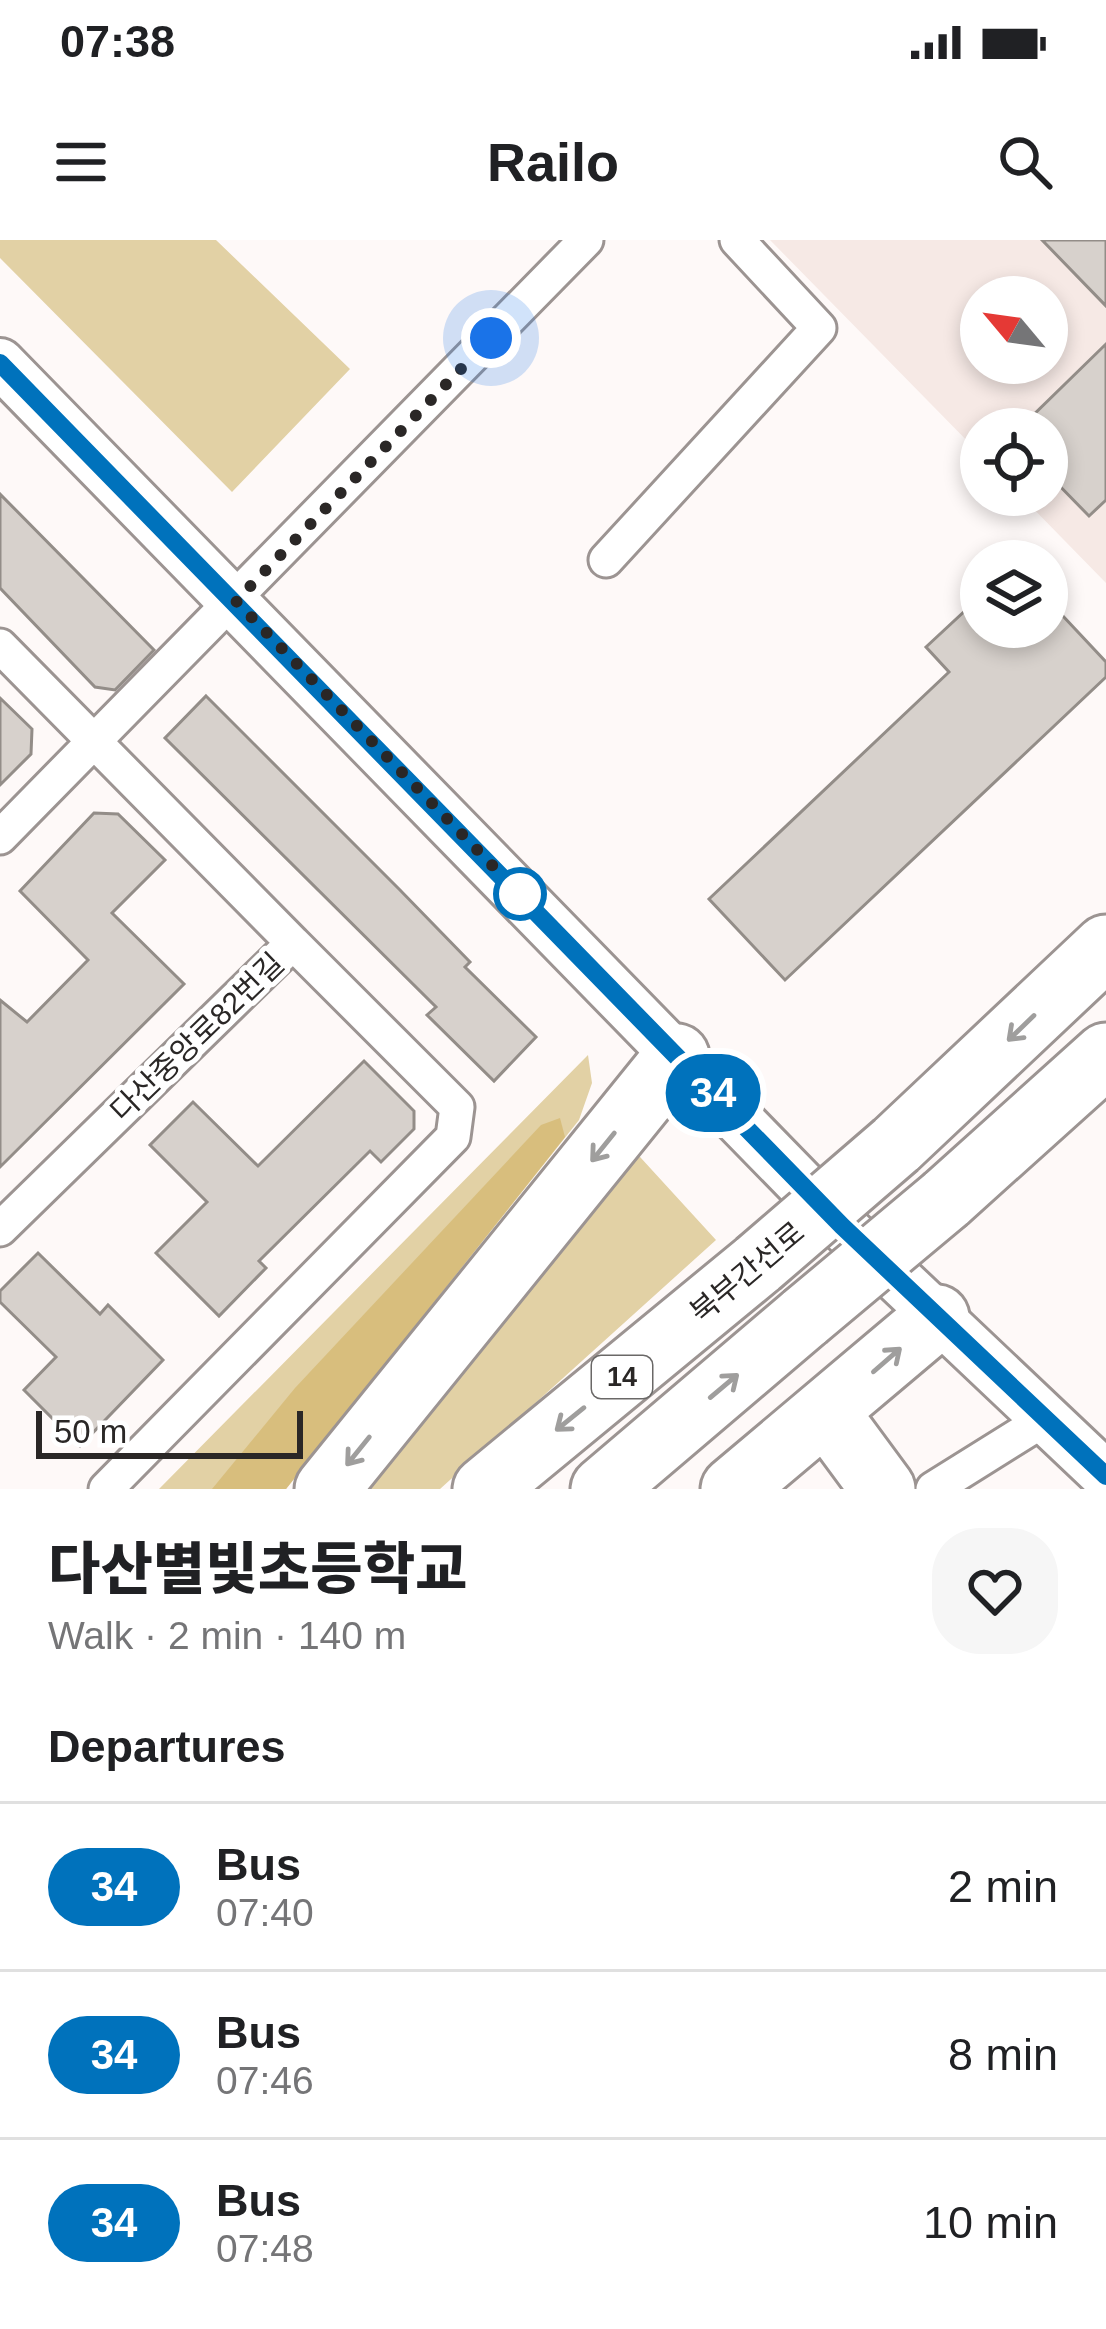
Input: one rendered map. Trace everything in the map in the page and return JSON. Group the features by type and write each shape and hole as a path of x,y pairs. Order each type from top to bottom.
{"highway":[{"name":"북부간선로","path":"485,1489 896,1145 1106,947"},
{"name":"14","path":"603,1489 946,1199 1106,1055"},
{"path":"327,1489 677,1056"},
{"path":"733,1489 937,1317"},
{"path":"826,1413 883,1489"}],"street":[{"path":"0,837 586,240"},
{"path":"606,560 819,328 736,240"},
{"path":"0,363 842,1226 1106,1476"},
{"name":"다산중앙로82번길","path":"0,646 293,943 0,1229"},
{"path":"106,1489 453,1137 457,1107 293,943"},
{"path":"933,1489 1045,1419"}],"shaded area":[{"path":"0,240 216,240 350,369 232,492 0,258"},
{"path":"770,240 1106,240 1106,583 1041,516 1068,516 1068,408 960,408 960,434"},
{"path":"588,1055 592,1083 579,1120 286,1489 159,1489"},
{"path":"560,1118 565,1137 286,1489 212,1489 295,1388 541,1125"},
{"path":"630,1146 716,1240 440,1489 361,1489"}],"building":[{"path":"1042,240 1106,240 1106,306"},
{"path":"1106,344 1106,500 1089,516 1068,494 1068,408 1040,408"},
{"path":"0,494 154,650 115,690 95,687 0,588"},
{"path":"960,615 960,648 1068,648 1068,621 1106,662 1106,677 785,980 709,899 949,672 926,647"},
{"path":"206,696 470,962 465,967 536,1037 494,1081 427,1015 436,1007 165,738"},
{"path":"0,698 32,729 31,754 0,785"},
{"path":"94,813 118,814 165,860 112,913 184,984 0,1167 0,1000 27,1022 88,960 20,891"},
{"path":"364,1061 414,1111 414,1129 381,1162 370,1151 259,1261 266,1268 219,1316 156,1253 207,1202 150,1145 193,1102 258,1166"},
{"path":"38,1253 100,1314 108,1305 163,1360 80,1446 24,1390 56,1357 0,1302 0,1291"}],"bus line":[{"name":"34","path":"0,363 842,1226 1106,1476"}],"route":[{"path":"491,338 236,601 520,894"}]}
